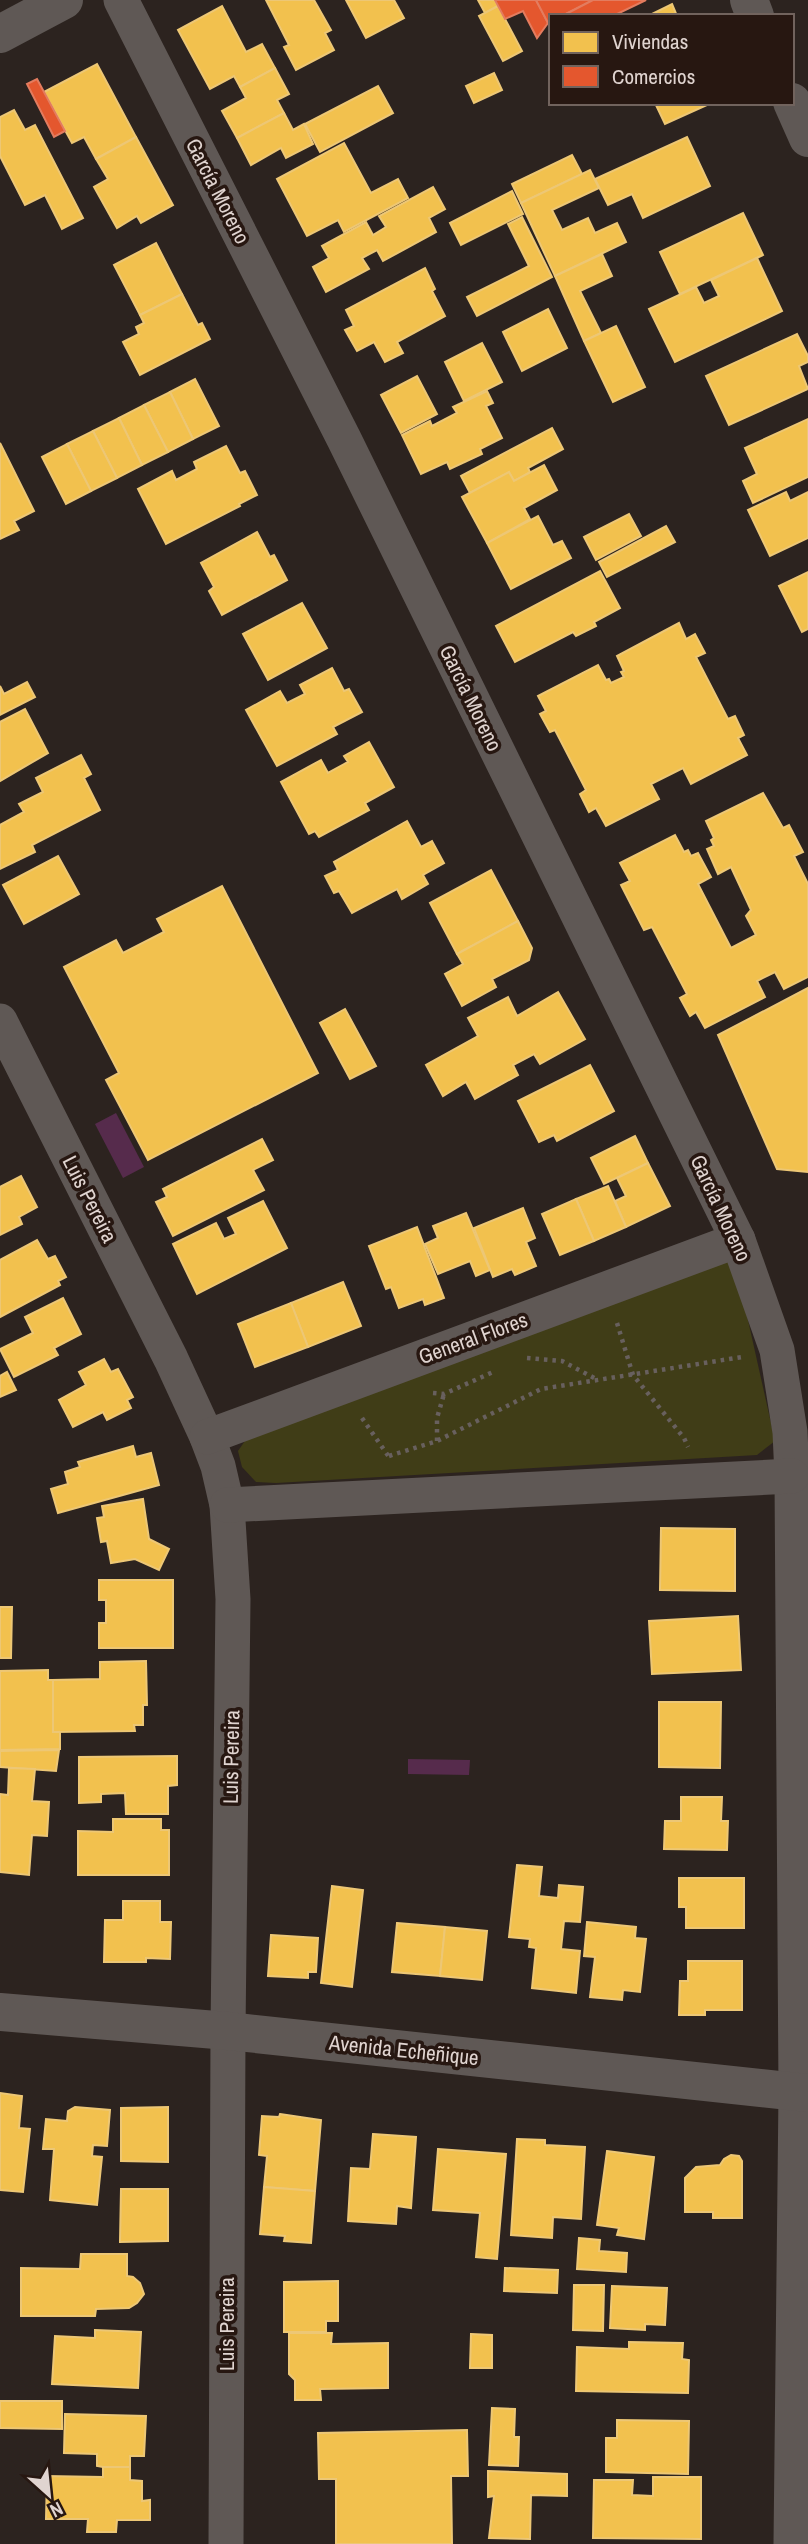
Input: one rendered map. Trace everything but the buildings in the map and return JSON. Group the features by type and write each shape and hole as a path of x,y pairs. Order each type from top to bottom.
{"street":[{"path":"0,34 64,0"},
{"name":"García Moreno","path":"121,0 344,439 738,1240 777,1350 790,1432 792,1476 802,2092 791,2544"},
{"path":"793,105 808,138"},
{"name":"Luis Pereira","path":"0,1021 171,1359 218,1466 226,1505 233,1599 226,2544"},
{"name":"General Flores","path":"207,1437 738,1240"},
{"path":"226,1505 792,1476"},
{"name":"Avenida Echeñique","path":"0,2012 228,2031 802,2092"}],"path":[{"path":"607,1289 633,1375 684,1438 704,1481"},
{"path":"389,1456 437,1441 541,1389 714,1363 777,1350"},
{"path":"515,1363 528,1358 562,1362 598,1380"},
{"path":"385,1371 397,1385 416,1393 444,1394 503,1368"},
{"path":"338,1388 389,1456 391,1496"},
{"path":"437,1441 437,1418 444,1394"}],"shaded area":[{"path":"116,1113 144,1167 123,1178 95,1124"},
{"path":"714,1261 735,1262 775,1441 757,1455 276,1483 256,1482 242,1467 238,1451 251,1432"},
{"path":"408,1759 470,1760 469,1775 408,1774"}]}
